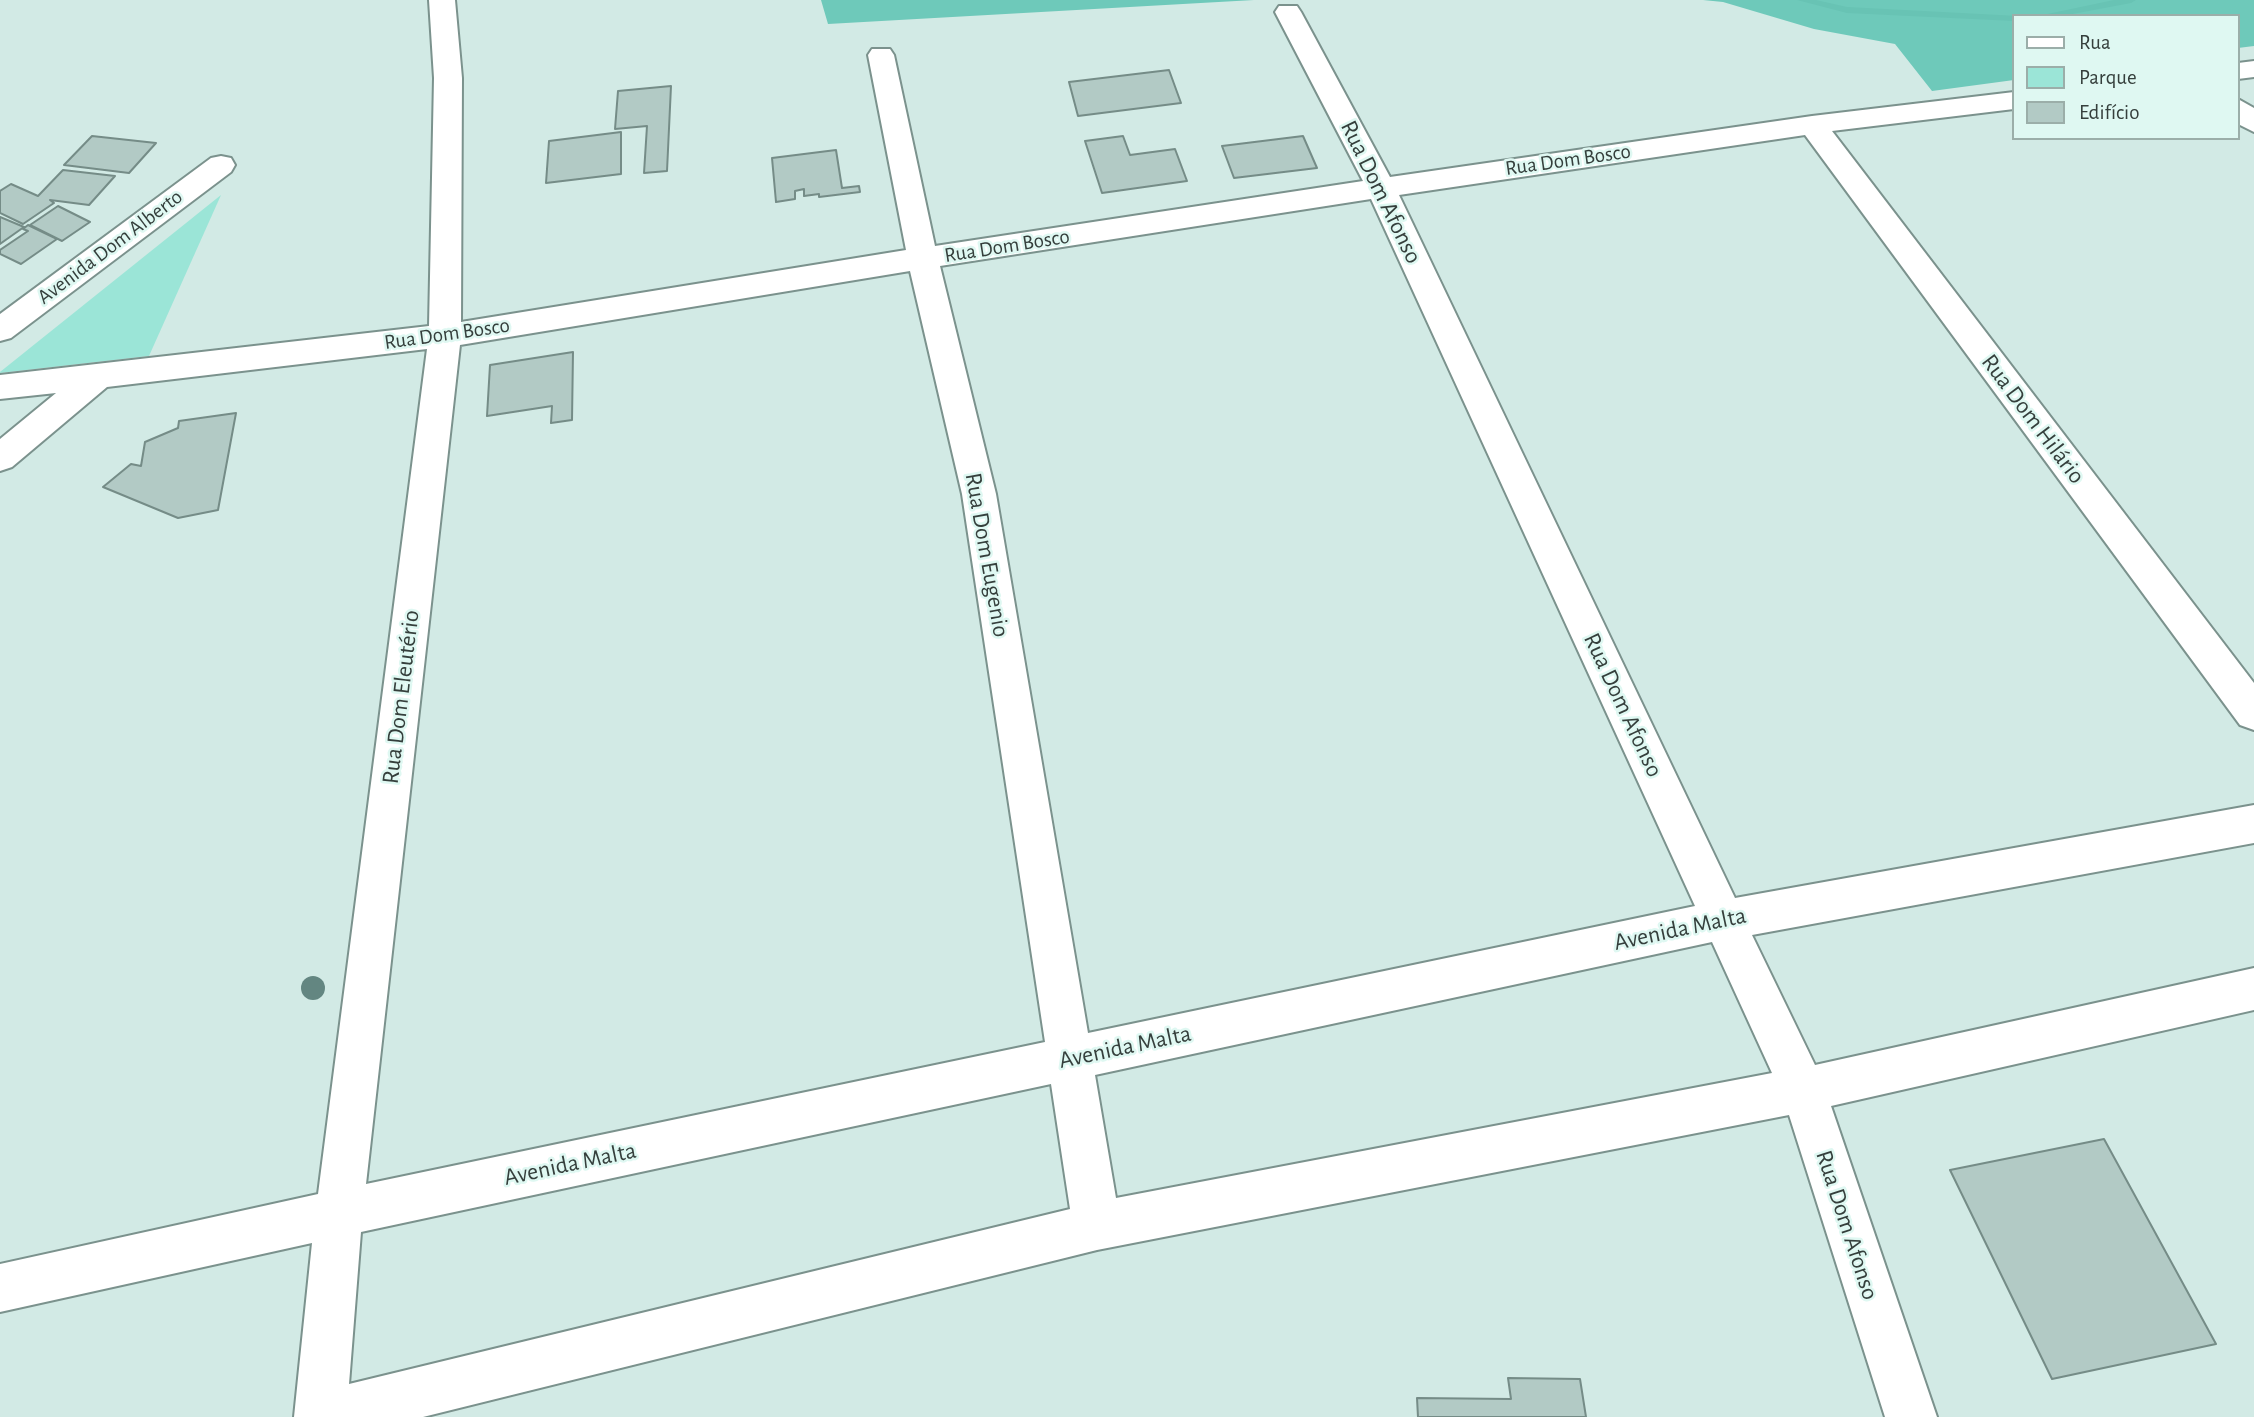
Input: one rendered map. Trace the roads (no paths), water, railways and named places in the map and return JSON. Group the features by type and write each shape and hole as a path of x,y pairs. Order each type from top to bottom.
{"street":[{"name":"Rua Dom Eleutério","path":"321,1417 338,1213 445,336 448,78 442,0"},
{"name":"Rua Dom Afonso","path":"1288,12 1381,188 1802,1090 1911,1417"},
{"name":"Rua Dom Eugenio","path":"881,55 923,259 979,495 1097,1226"},
{"name":"Rua Dom Bosco","path":"0,387 445,336 1381,188 1812,125 2012,100"},
{"path":"2240,110 2254,123"},
{"name":"Rua Dom Hilário","path":"1812,125 2254,713"},
{"name":"Avenida Dom Alberto","path":"0,330 220,164"},
{"path":"0,457 99,375"},
{"name":"Avenida Malta","path":"0,1288 338,1213 1723,920 2254,824"},
{"path":"321,1417 1097,1226 1802,1090 2254,989"}],"waterway":[{"path":"1802,0 1847,10 2012,18"},
{"path":"2054,14 2131,0"}]}
